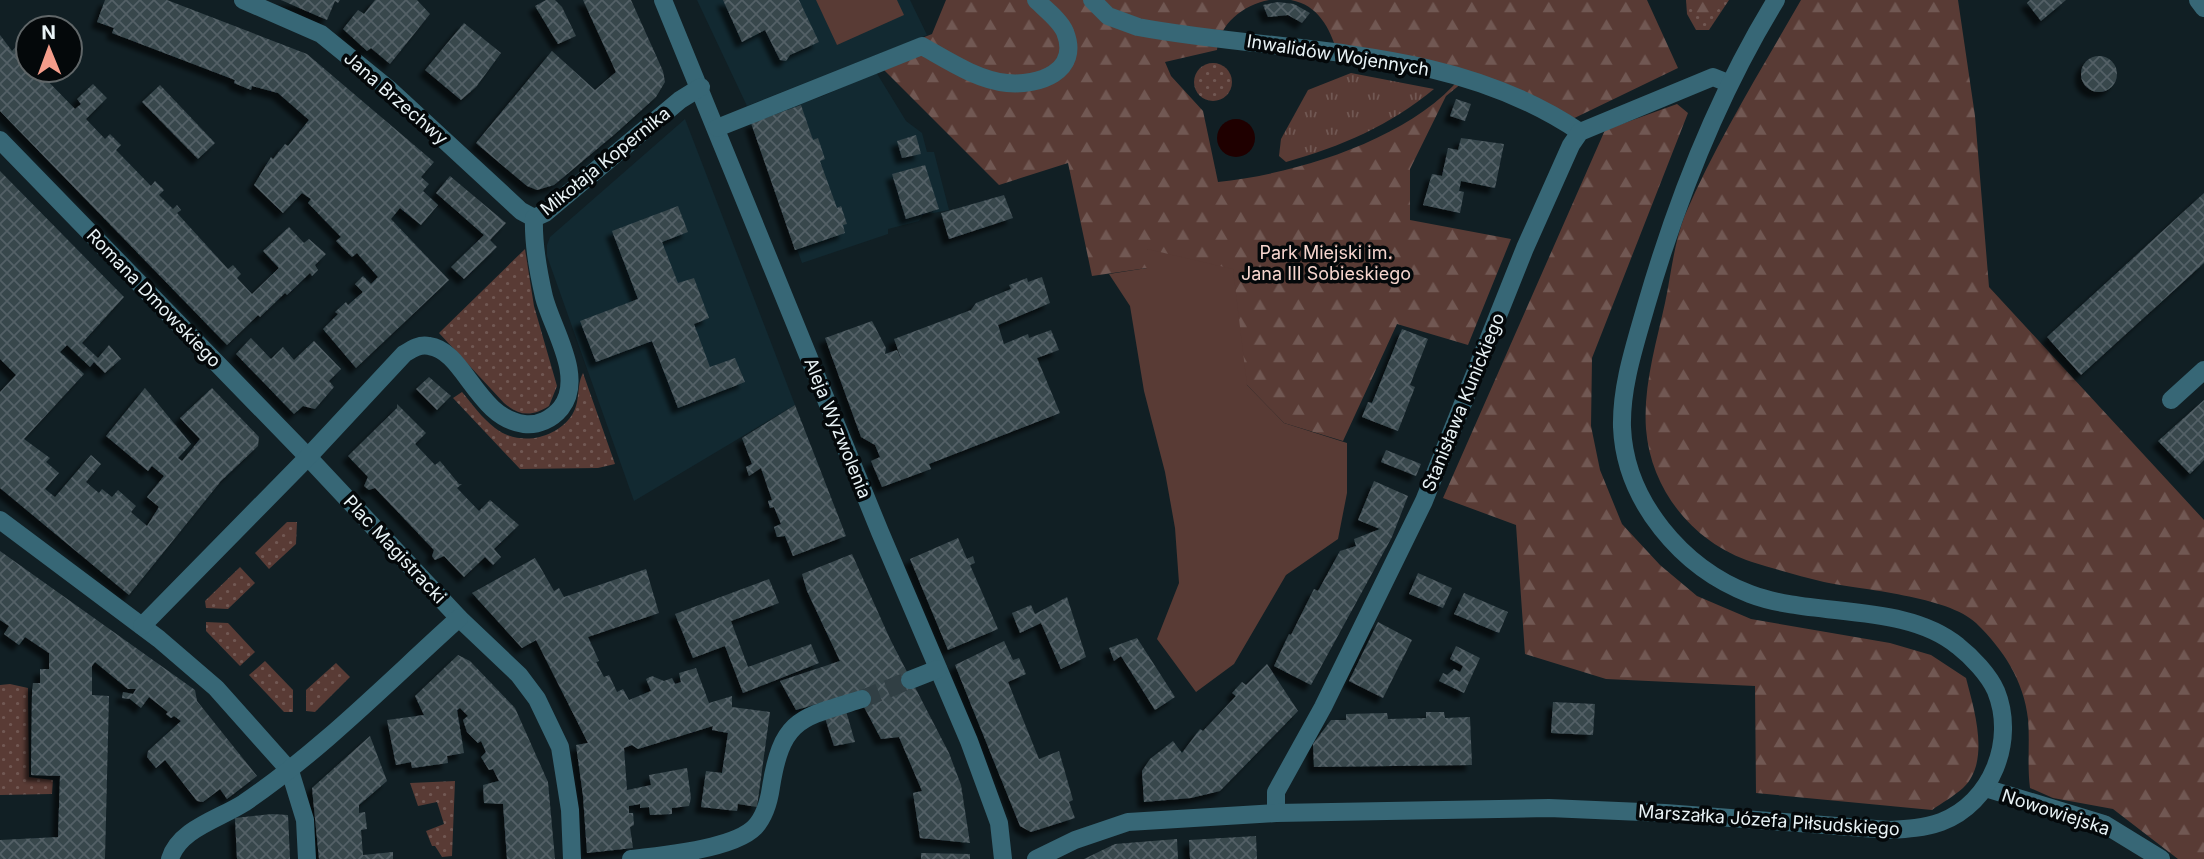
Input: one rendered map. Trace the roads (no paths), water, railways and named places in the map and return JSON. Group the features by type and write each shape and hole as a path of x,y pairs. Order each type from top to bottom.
{"street":[{"name":"Jana Brzechwy","path":"243,0 321,34 390,90 522,211 534,218"},
{"name":"Aleja Wyzwolenia","path":"663,0 701,87 999,822 1003,859"},
{"path":"716,128 922,46 963,68 1004,83 1032,83 1056,76 1066,61 1069,46 1064,30 1036,0"},
{"name":"Inwalidów Wojennych","path":"1093,0 1108,16 1138,27 1377,58 1481,81 1550,114 1580,132"},
{"name":"Marszałka Józefa Piłsudskiego","path":"1036,859 1075,840 1128,822 1276,813 1549,808 1665,813 1889,830 1916,829 1942,821 1970,805 1985,788 2000,757 2003,719 1996,689 1958,646 1935,631 1889,618 1819,609 1751,595 1709,573 1680,551 1648,511 1626,460 1622,425 1627,373 1671,219 1728,83 1776,0"},
{"path":"2198,0 2204,8"},
{"path":"1580,132 1713,76 1728,83"},
{"name":"Mikołaja Kopernika","path":"308,457 404,354 416,347 428,345 441,350 493,411 510,422 531,425 556,414 565,403 570,388 568,367 545,299 534,236 534,218 545,213 680,100 701,87"},
{"name":"Stanisława Kunickiego","path":"1276,813 1276,792 1323,707 1424,501 1525,248 1571,145 1580,132"},
{"name":"Romana Dmowskiego","path":"0,140 308,457"},
{"path":"2171,400 2204,370"},
{"path":"142,626 308,457"},
{"name":"Plac Magistracki","path":"170,859 174,845 190,833 231,811 290,771 459,618 308,457"},
{"path":"0,520 142,626 216,688 290,771 304,820 307,859"},
{"path":"459,618 519,675 537,699 560,747 570,810 572,859"},
{"path":"910,680 938,669"},
{"path":"631,859 720,844 743,835 756,826 768,805 775,762 790,727 823,711 862,699"},
{"name":"Nowowiejska","path":"1985,788 2104,824 2161,859"}],"tunnel":[{"path":"862,699 910,680"}],"park label":[{"name":"Park Miejski im. Jana III Sobieskiego","path":"1326,262"}]}
